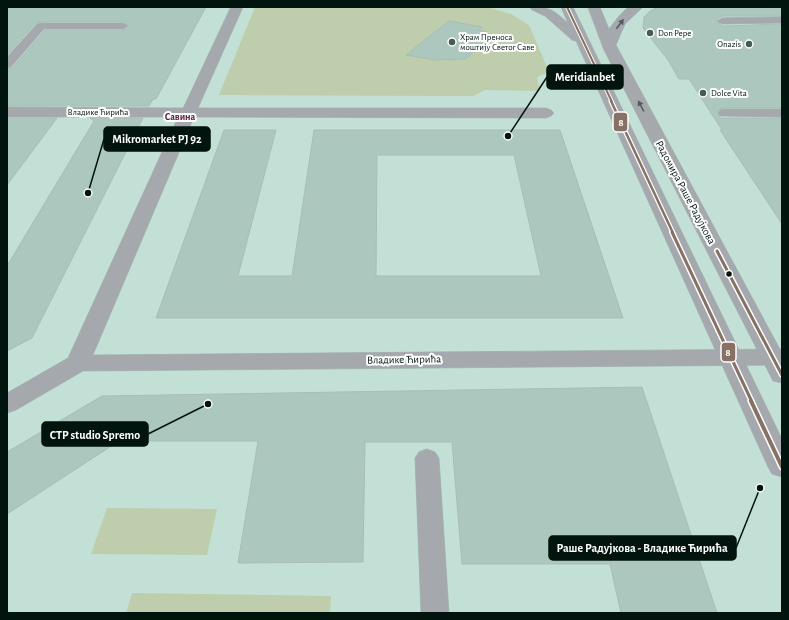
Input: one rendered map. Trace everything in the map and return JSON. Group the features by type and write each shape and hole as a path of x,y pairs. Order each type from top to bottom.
{"street":[{"path":"78,363 188,112 237,7"},
{"path":"536,7 549,14 565,26 584,45"},
{"path":"567,7 782,467"},
{"name":"Радомира Раше Радујкова","path":"594,7 609,45 779,363"},
{"path":"609,45 611,36 621,21 637,7"},
{"name":"Владике Ћирића","path":"7,112 546,113"},
{"name":"Владике Ћирића","path":"7,404 78,363 730,356 779,363"}],"lane":[{"path":"722,21 782,20"},
{"path":"7,64 41,26 123,26"},
{"path":"725,113 782,113"},
{"path":"427,458 435,613"}],"green space":[{"path":"255,7 487,7 511,14 529,25 549,72 537,77 540,91 485,90 473,96 219,95"},
{"path":"107,508 217,509 207,555 91,554"},
{"path":"132,593 331,596 330,613 126,613"}],"building":[{"path":"7,7 206,7 156,99 153,99 149,106 71,106 68,104 66,106 7,106 7,69 12,68 45,30 123,30 129,27 123,22 36,23 7,55"},
{"path":"658,7 782,7 782,16 722,16 716,20 722,26 782,24 782,108 725,108 720,109 717,112 720,118 782,118 782,224 720,130 722,130 689,79 679,79 668,60 643,28 644,17 650,11"},
{"name":"Храм Преноса моштију Светог Саве","path":"449,21 482,27 478,30 487,32 482,37 487,38 466,59 435,60 406,55"},
{"path":"7,118 57,118 7,185"},
{"path":"90,118 143,118 32,338 7,351 7,266 94,121"},
{"path":"224,130 276,130 238,276 292,276 314,130 560,130 623,318 156,318","holes":["377,155 514,155 541,276 376,276"]},
{"path":"642,387 717,613 621,613 610,564 462,564 452,442 365,442 363,562 238,563 258,441 119,441 7,514 7,452 102,396"}],"transit line":[{"name":"8","path":"567,7 782,467"},
{"name":"8","path":"717,251 782,375"}],"place":[{"name":"Don Pepe","path":"650,33"},
{"name":"Храм Преноса моштију Светог Саве","path":"452,42"},
{"name":"Onazis","path":"749,44"},
{"name":"Dolce Vita","path":"703,93"},
{"name":"Meridianbet","path":"508,136"},
{"name":"Mikromarket PJ 92","path":"88,193"},
{"name":"CTP studio Spremo","path":"208,404"},
{"name":"Раше Радујкова - Владике Ћирића","path":"760,488"}],"district":[{"name":"Савина","path":"180,116"}]}
